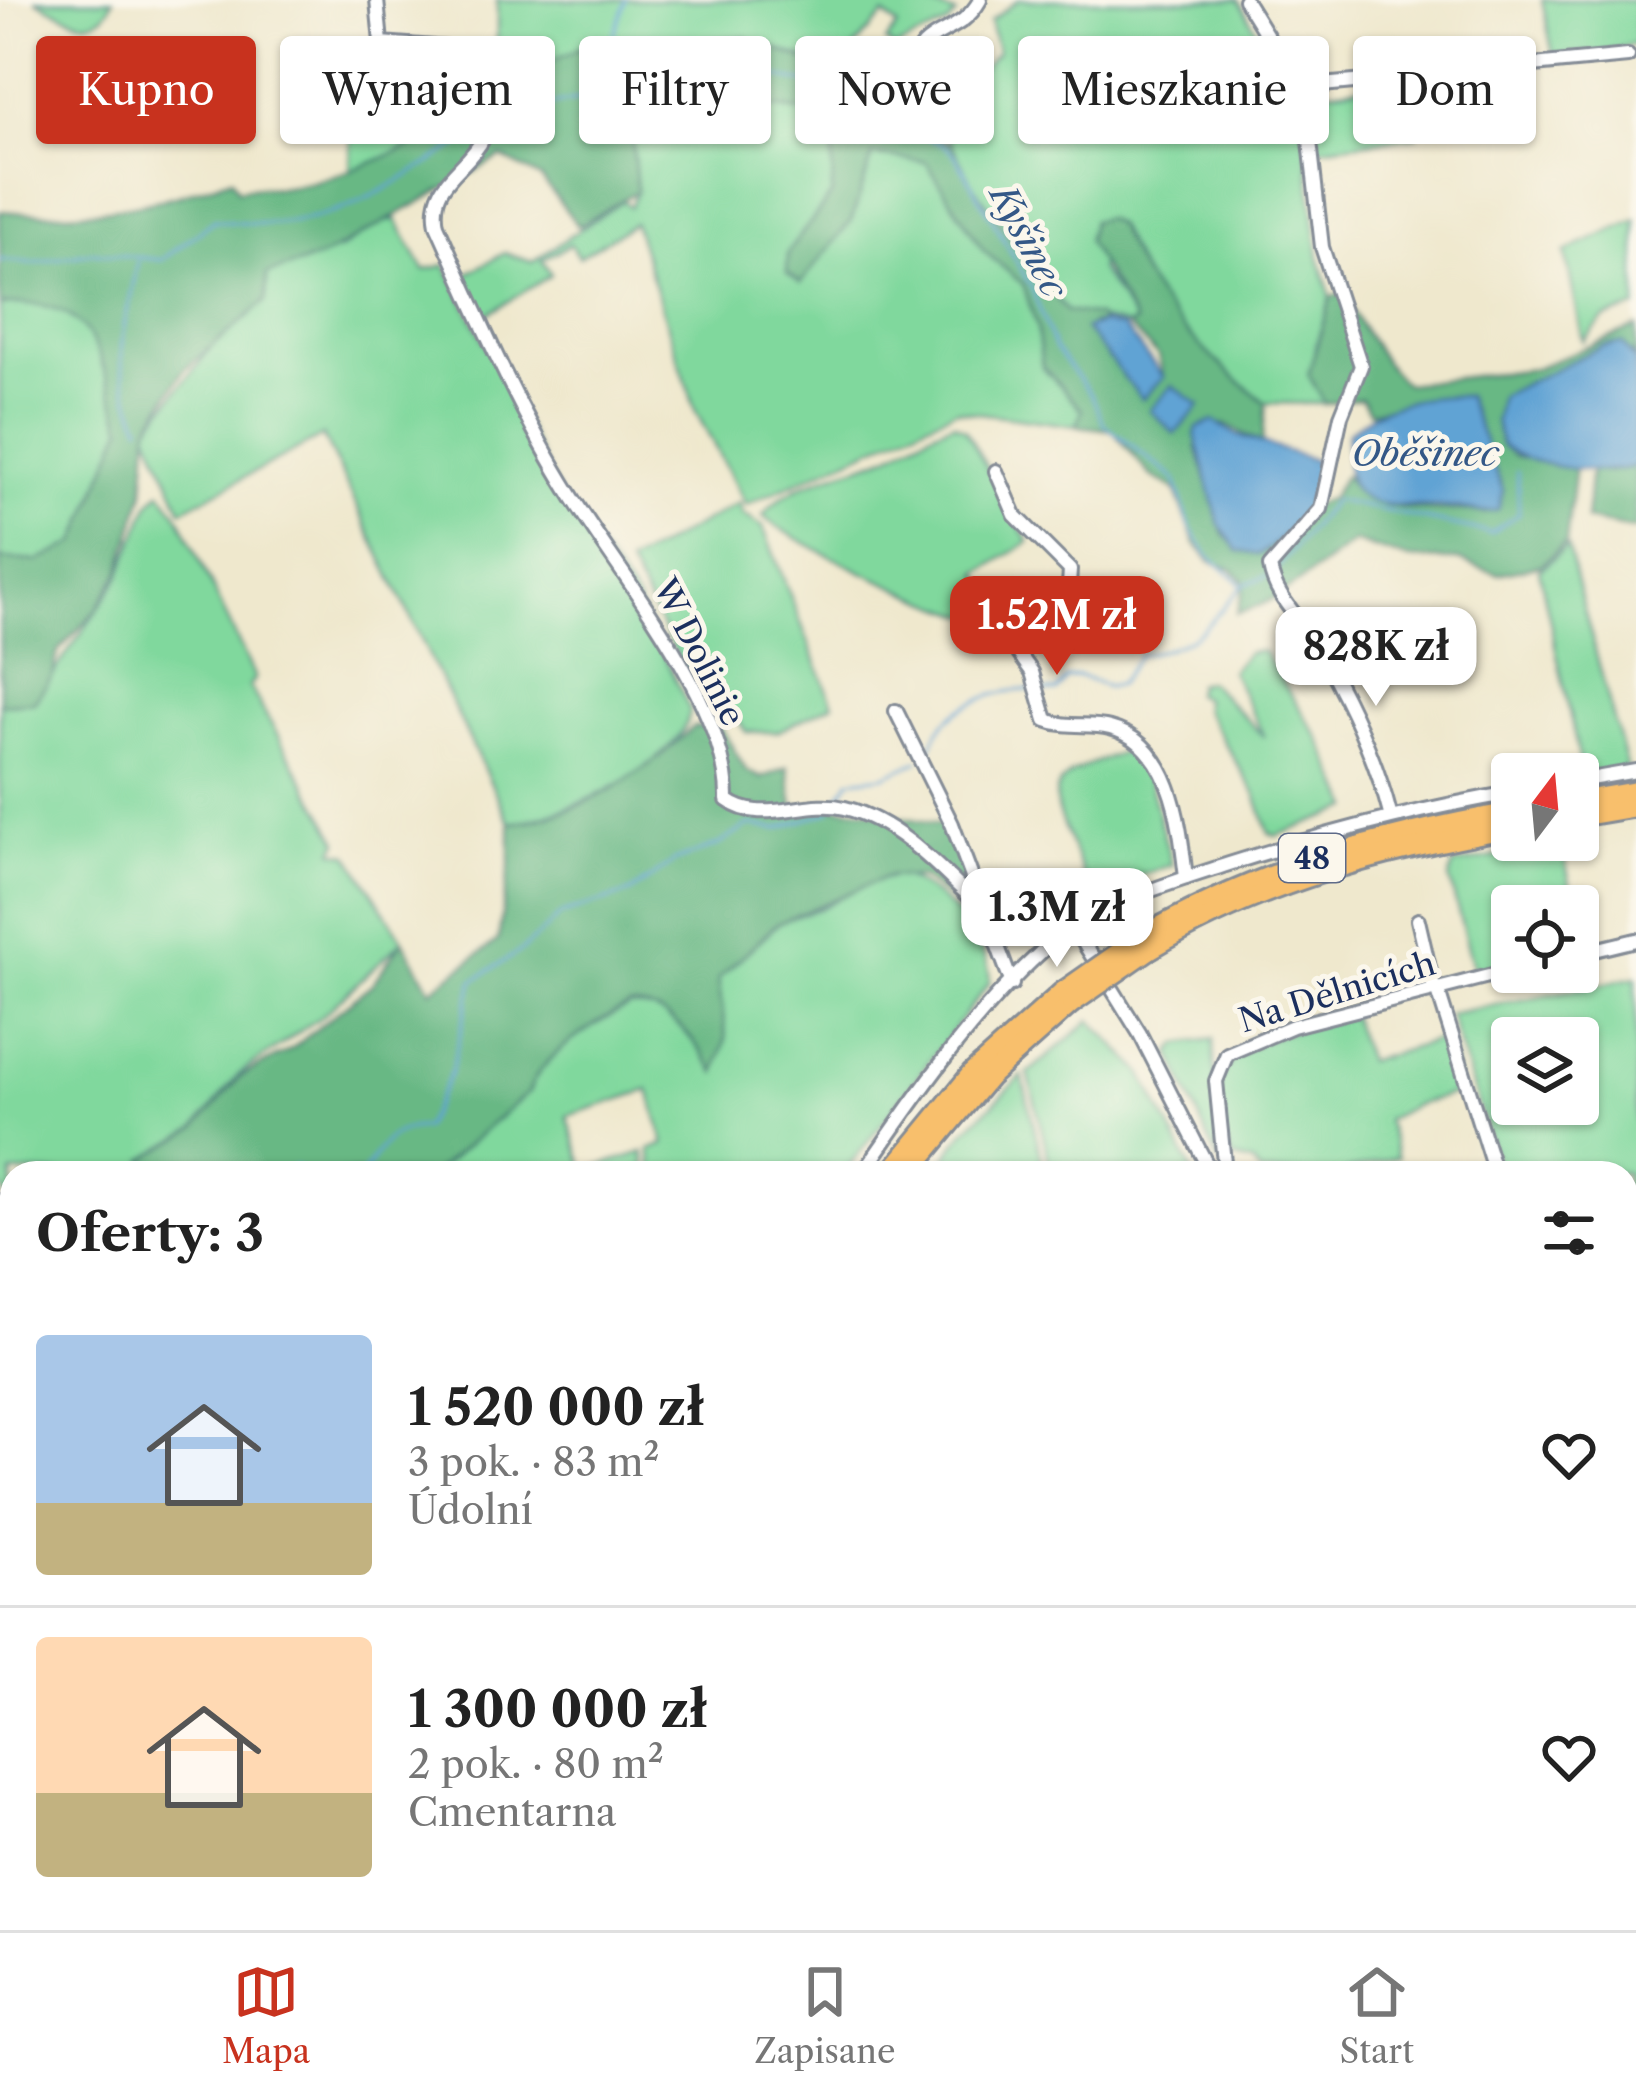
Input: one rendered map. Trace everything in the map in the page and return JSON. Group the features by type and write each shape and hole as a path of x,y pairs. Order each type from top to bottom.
{"highway":[{"path":"1599,797 1636,791"},
{"path":"1599,813 1636,807"},
{"name":"48","path":"900,1161 971,1074 1066,998 1210,900 1310,859 1491,817"},
{"name":"48","path":"1145,944 1318,872 1405,848 1491,832"},
{"name":"48","path":"919,1161 989,1077 1066,998"}],"street":[{"name":"W Dolinie","path":"377,0 381,43 476,50 488,52 492,61 486,130 441,187 435,216 532,426 572,499 671,646 723,758 727,800 740,810 759,812 842,807 883,823 986,913"},
{"path":"940,36 959,26 980,0"},
{"path":"1245,0 1268,36"},
{"path":"1329,84 1628,56"},
{"path":"1313,144 1322,247 1361,366 1341,416 1321,509 1271,574 1274,591 1307,627 1342,694 1390,814"},
{"path":"996,471 1015,514 1070,570 1069,585 1003,622 1004,633 1032,672 1046,720 1070,729 1109,727 1133,740 1159,766 1178,815 1186,878"},
{"path":"896,711 923,759 1012,984"},
{"path":"1599,777 1636,771"},
{"path":"872,1161 1012,984 1075,927 1121,900 1390,814 1491,797"},
{"path":"1418,920 1491,1161"},
{"path":"1075,927 1140,1034 1205,1161"},
{"path":"1599,949 1636,940"},
{"name":"Na Dělnicích","path":"1224,1161 1216,1081 1225,1056 1294,1026 1491,975"}],"green space":[{"path":"35,0 113,0 106,12 89,22"},
{"path":"497,0 910,0 956,14 948,24 922,36 890,36 898,26 884,15 865,36 795,36 795,55 771,47 771,36 579,36 579,48 555,59 555,36 497,36"},
{"path":"1018,0 1238,0 1260,36 1018,36 1018,144 1306,144 1319,257 1331,298 1315,347 1313,380 1325,404 1266,403 1216,363 1159,305 1117,226 1099,269 1135,323 1128,326 1066,311 972,184 952,144 994,144 997,52 990,21"},
{"path":"1542,0 1636,0 1636,43 1608,52 1553,55"},
{"path":"771,47 795,56 795,110 771,107"},
{"path":"579,48 579,144 633,144 637,191 578,226 542,179 501,157 322,257 267,274 266,301 184,370 149,426 144,492 120,572 96,610 58,652 53,675 34,702 0,704 0,559 38,561 76,543 123,427 98,352 74,319 31,304 0,305 0,211 60,213 147,203 232,178 238,190 287,187 356,169 414,144 555,144 555,59"},
{"path":"1353,87 1353,144 1317,148 1316,144 1329,144 1329,91"},
{"path":"771,107 795,110 795,144 833,144 832,194 788,252 851,221 873,155 926,161 984,251 1023,284 1037,327 1042,367 1083,410 1077,426 956,410 746,505 696,412 634,223 579,257 570,244 542,260 551,275 483,317 463,276 505,253 532,262 623,200 630,207 637,190 632,144 771,144"},
{"path":"351,144 416,144 350,173"},
{"path":"833,144 952,145 972,184 1066,311 1098,316 1102,323 1092,324 1107,356 1142,398 1164,377 1158,356 1128,326 1135,323 1133,318 1087,241 1092,221 1106,218 1117,226 1162,303 1220,364 1266,403 1262,443 1224,424 1196,445 1224,535 1243,552 1266,551 1304,510 1330,498 1345,475 1370,499 1408,509 1486,513 1503,490 1466,396 1423,399 1370,412 1361,398 1325,404 1308,374 1331,298 1341,292 1382,357 1406,384 1533,369 1636,327 1636,362 1634,354 1610,344 1500,396 1495,420 1501,445 1515,456 1575,466 1566,542 1541,565 1498,574 1458,560 1408,559 1355,542 1283,593 1237,613 1245,582 1232,569 1210,561 1196,544 1175,489 1150,475 1112,430 1077,426 1082,410 1042,366 1037,327 1023,284 984,251 926,162 873,155 851,221 801,283 787,273 788,252 832,194"},
{"path":"396,219 424,270 446,265 563,500 637,600 690,710 683,730 644,768 587,800 531,819 510,823 323,436 182,510 147,429 217,340 265,301 267,274 341,249 378,223"},
{"path":"1636,220 1636,308 1605,318 1583,341 1565,252"},
{"path":"25,301 71,311 94,340 123,427 76,543 38,561 0,559 0,305"},
{"path":"954,423 965,429 1029,542 979,573 1006,617 998,621 951,610 878,579 763,516 803,486 887,456"},
{"path":"1636,466 1636,530 1586,520 1591,468 1604,472"},
{"path":"161,491 180,518 255,678 249,686 339,841 334,851 349,854 403,940 323,1015 238,1075 196,1128 145,1161 0,1161 0,704 34,702 119,578 150,502"},
{"path":"739,503 742,514 763,527 833,704 777,732 746,732 730,709 701,700 628,564"},
{"path":"1567,546 1627,769 1599,773 1599,753 1578,753 1539,570"},
{"path":"1263,651 1320,739 1351,808 1276,836 1269,833 1256,795 1204,709 1204,699 1195,694 1197,684 1208,681 1264,737 1231,671 1247,653"},
{"path":"720,726 746,770 762,778 788,767 794,806 859,809 944,825 975,898 965,910 922,878 888,876 776,924 718,979 726,1038 716,1072 670,1019 631,1006 557,1053 529,1092 448,1161 145,1161 196,1128 241,1076 293,1048 372,984 403,940 431,990 498,940 510,862 510,823 585,803 654,761 693,727"},
{"path":"1124,752 1146,771 1172,865 1104,887 1084,877 1056,795 1072,773"},
{"path":"1491,857 1565,861 1570,885 1491,885 1491,967 1474,970 1449,878 1453,865"},
{"path":"899,875 946,903 972,932 990,982 853,1161 652,1161 650,1150 665,1144 649,1090 567,1116 582,1161 448,1161 529,1092 557,1053 631,1006 670,1019 715,1070 726,1038 718,979 781,921 821,908 861,885"},
{"path":"1636,977 1636,1161 1496,1161 1449,1014 1555,993 1599,993 1599,984"},
{"path":"1351,1016 1367,1062 1448,1037 1461,1092 1415,1105 1386,1120 1398,1157 1383,1161 1233,1158 1221,1121 1219,1092 1226,1070 1242,1053 1290,1032"},
{"path":"1091,1020 1142,1073 1187,1161 1049,1161 1028,1073"},
{"path":"1213,1039 1218,1161 1171,1053 1178,1044"},
{"path":"1022,1076 1042,1161 943,1161 964,1132"},
{"path":"644,1152 645,1161 614,1161"}],"water":[{"path":"1102,323 1124,328 1164,377 1142,399 1085,329"},
{"path":"1622,343 1636,362 1636,466 1566,468 1501,445 1495,420 1500,396 1603,346"},
{"path":"1172,386 1200,405 1175,434 1150,410"},
{"name":"Oběšinec","path":"1466,396 1503,490 1498,510 1381,504 1356,492 1349,479 1348,433 1374,414 1402,403"},
{"path":"1214,421 1237,435 1317,461 1313,488 1300,515 1258,555 1238,551 1219,523 1195,435 1197,428"}],"waterway":[{"path":"613,36 626,0"},
{"name":"Kyšinec","path":"555,104 602,95 610,84 722,65 839,90 875,104 889,122 944,145 955,155 1031,287 1055,349 1092,396 1104,424 1175,479 1190,527 1208,555 1243,585 1267,576"},
{"name":"Kyšinec","path":"0,260 34,263 93,252 162,260 215,220 256,224 325,215 385,189 461,144"},
{"path":"138,261 124,325 122,360 141,426"},
{"name":"Kyšinec","path":"1275,571 1334,500 1490,533 1519,514 1517,471"},
{"path":"1040,691 1056,691 1066,678 1079,676 1107,687 1119,684 1139,655 1175,646 1199,633 1242,586"},
{"path":"926,757 939,730 957,712 993,695 1030,690"},
{"path":"835,803 850,780 884,776 918,761"},
{"path":"372,1161 395,1135 424,1128 451,1072 473,981 522,950 562,914 630,893 675,861 720,844 749,825 777,829 831,811"}]}
